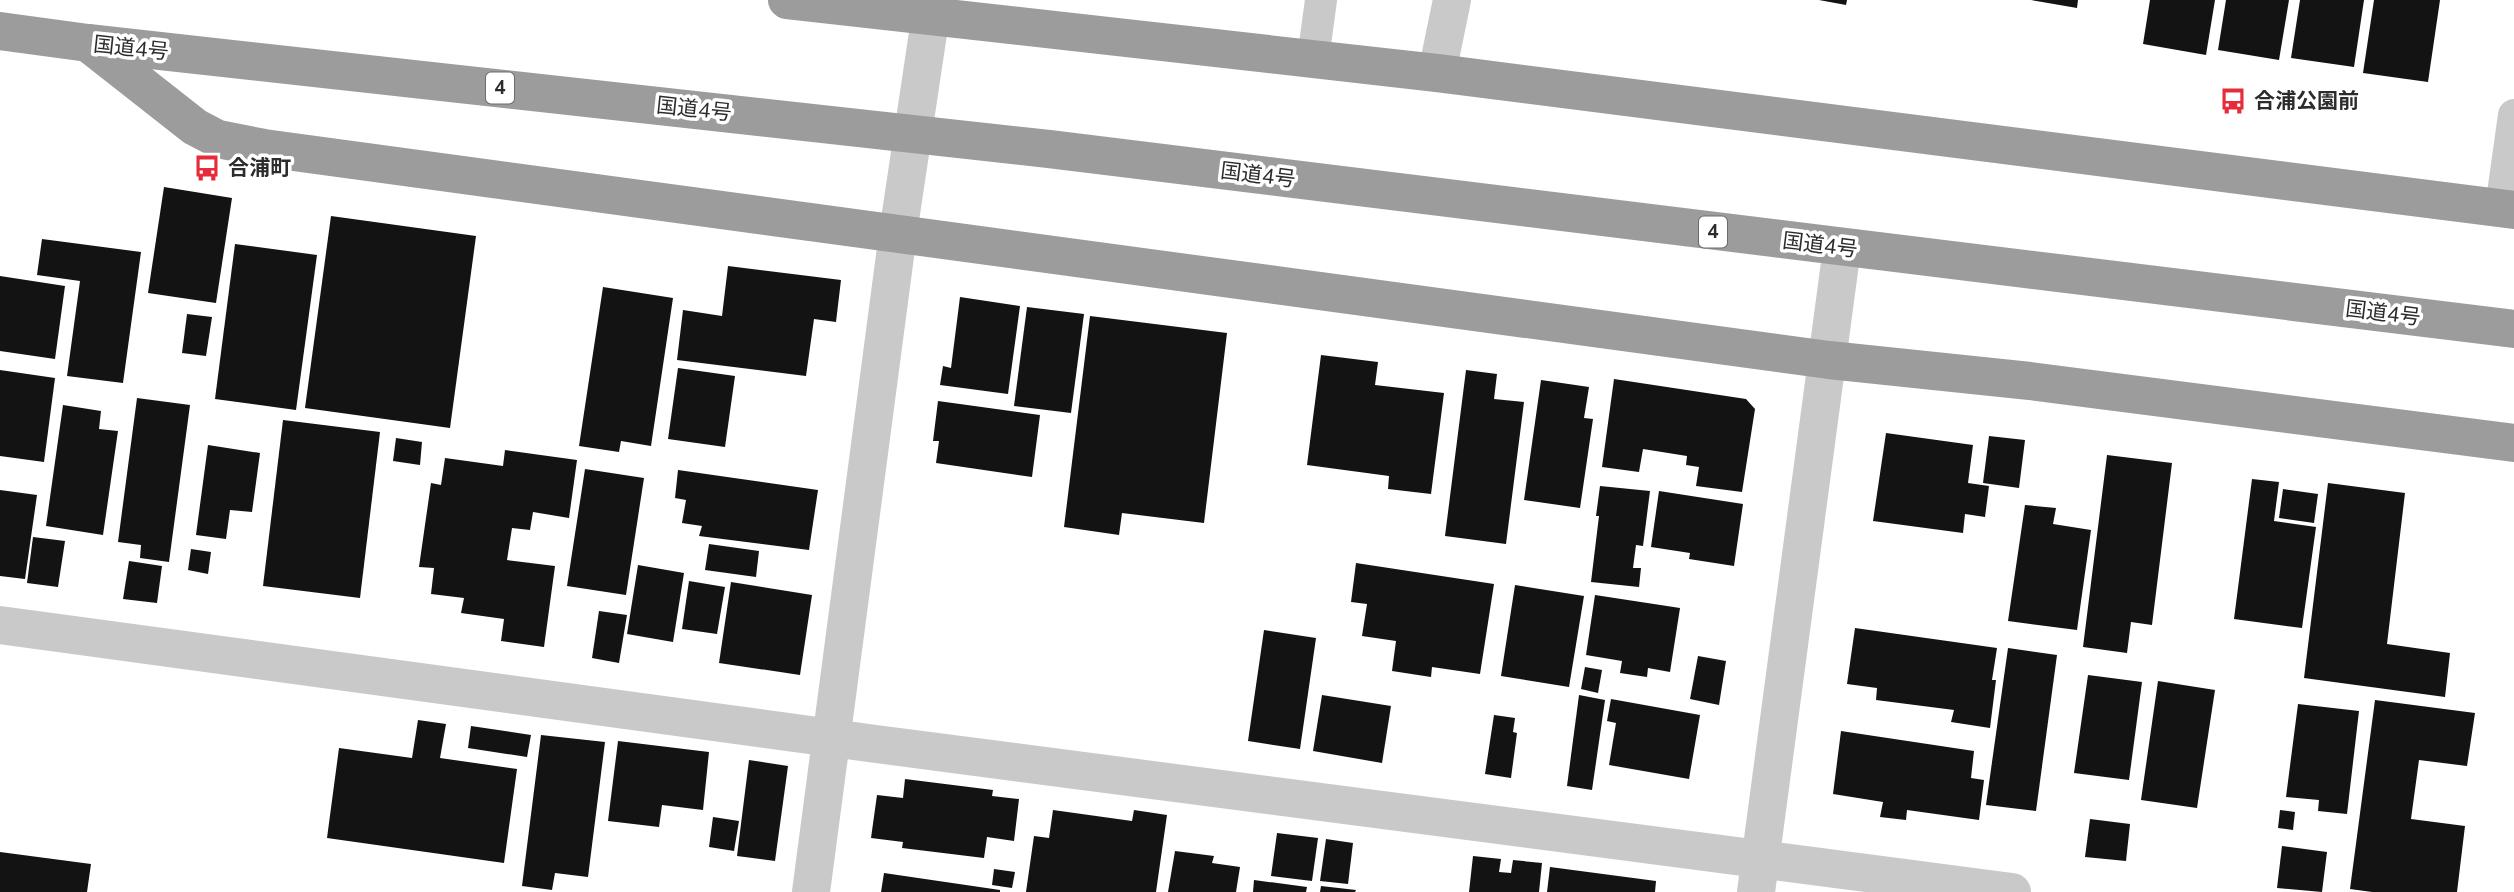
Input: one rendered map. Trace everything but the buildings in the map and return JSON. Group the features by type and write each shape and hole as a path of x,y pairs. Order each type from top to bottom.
{"highway":[{"path":"787,0 932,8 1313,60 1437,73 2508,209"},
{"name":"国道4号","path":"0,31 1049,149 2514,329"},
{"path":"88,43 195,127 218,139 264,148 1829,360 2030,381 2514,443"}],"street":[{"path":"1437,73 1452,0"},
{"path":"811,892 898,233 932,8"},
{"path":"1758,876 1842,248"},
{"path":"0,625 831,738 1758,876 2012,892"}],"lane":[{"path":"1313,60 1321,0"},
{"path":"2508,209 2514,115"}],"place":[{"name":"合浦公園前","path":"2233,101"},
{"name":"合浦町","path":"207,168"}]}
